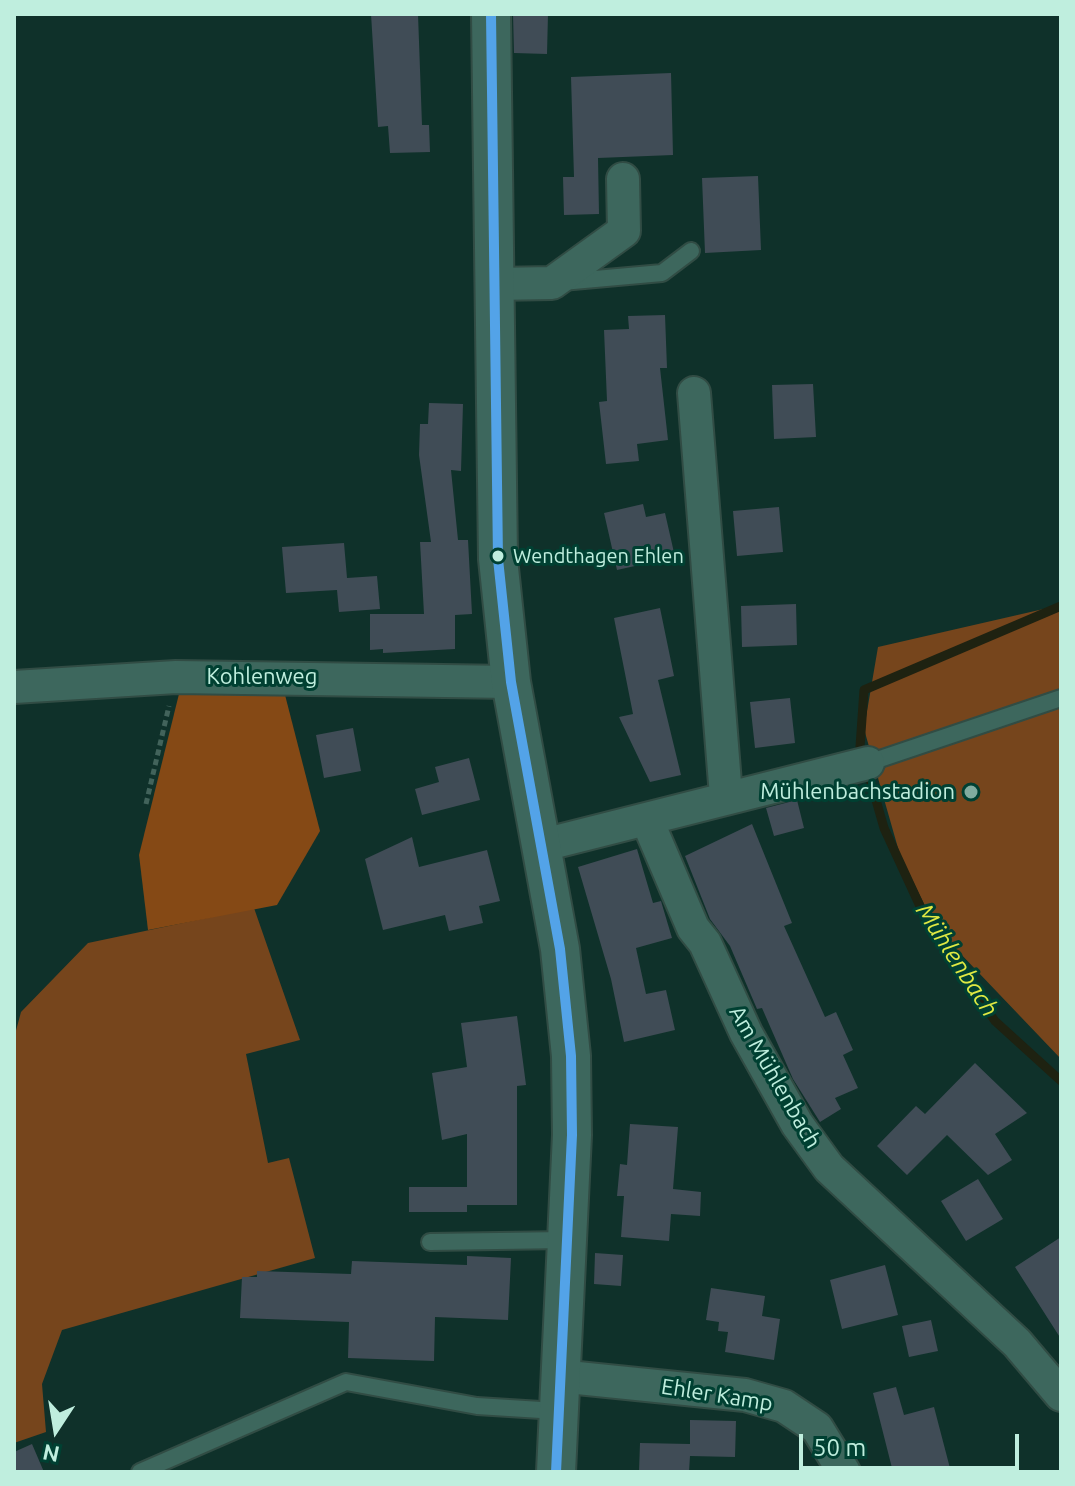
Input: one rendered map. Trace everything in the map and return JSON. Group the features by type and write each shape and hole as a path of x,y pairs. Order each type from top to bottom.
{"street":[{"path":"491,14 498,559 511,682 560,949 571,1056 572,1135 556,1472"},
{"path":"494,284 552,283 624,231 623,179"},
{"path":"694,393 726,796"},
{"name":"Kohlenweg","path":"14,687 176,677 511,682"},
{"path":"543,845 647,820 726,796 868,763"},
{"name":"Am Mühlenbach","path":"647,820 693,928 705,943 746,1033 797,1124 829,1168 1017,1343 1061,1395"},
{"name":"Ehler Kamp","path":"558,1394 745,1395 784,1406 817,1428 844,1472"}],"lane":[{"path":"552,283 662,273 691,251"},
{"path":"868,763 1061,698"},
{"path":"430,1242 566,1240"},
{"path":"140,1472 346,1382 477,1406 558,1394"}],"path":[{"path":"146,804 176,677"}],"shaded area":[{"name":"Mühlenbachstadion","path":"1061,605 1061,1059 936,928 900,855 864,729 878,647"},
{"path":"284,691 320,831 277,905 148,930 139,855 179,694"},
{"path":"254,908 300,1040 246,1054 268,1163 289,1158 315,1258 62,1330 42,1384 46,1432 14,1443 14,1038 21,1012 88,943"}],"building":[{"path":"371,14 418,14 422,125 429,125 430,152 390,153 388,126 378,127"},
{"path":"513,14 548,14 547,54 514,53"},
{"path":"671,73 673,155 598,158 599,214 564,215 563,177 574,177 571,77"},
{"path":"758,176 761,250 705,253 702,178"},
{"path":"665,315 667,368 660,368 668,440 637,444 639,461 606,464 599,402 607,401 604,330 629,329 628,316"},
{"path":"813,384 816,437 774,439 772,385"},
{"path":"429,403 463,404 461,471 451,470 458,540 468,540 472,614 455,615 455,649 383,653 383,649 370,650 370,614 424,614 420,542 431,542 419,455 420,424 428,424"},
{"path":"643,504 646,517 665,513 675,557 617,570 604,513"},
{"path":"779,507 783,552 737,556 733,511"},
{"path":"344,543 347,578 377,576 380,609 339,612 337,590 286,593 282,547"},
{"path":"796,604 797,645 742,647 741,606"},
{"path":"660,608 674,676 658,680 681,775 650,782 619,717 633,714 614,618"},
{"path":"790,698 795,743 755,748 750,702"},
{"path":"353,728 361,771 324,778 316,735"},
{"path":"469,758 480,800 422,815 415,789 439,782 435,767"},
{"path":"797,800 804,828 774,836 766,808"},
{"path":"752,824 792,923 784,926 825,1017 836,1012 853,1050 843,1055 858,1088 835,1098 841,1109 820,1122 793,1079 762,1008 757,1009 730,946 710,919 685,856"},
{"path":"412,837 419,867 487,850 500,901 479,906 483,923 449,931 445,915 383,930 365,859"},
{"path":"637,849 653,903 661,901 672,938 636,948 646,994 666,990 675,1030 624,1042 611,979 578,867"},
{"path":"517,1016 526,1085 517,1086 517,1205 467,1205 467,1212 409,1212 409,1187 467,1187 467,1134 442,1140 432,1073 467,1067 461,1023"},
{"path":"975,1063 1027,1113 995,1134 1012,1160 988,1175 947,1135 907,1175 877,1146 916,1106 925,1114"},
{"path":"630,1124 678,1127 673,1189 701,1192 700,1216 671,1214 669,1241 621,1237 624,1196 617,1196 620,1164 627,1165"},
{"path":"978,1179 1003,1219 966,1241 941,1201"},
{"path":"1061,1237 1061,1339 1015,1267"},
{"path":"595,1253 623,1255 621,1286 594,1284"},
{"path":"467,1256 511,1258 508,1320 435,1317 434,1361 348,1358 349,1322 240,1318 242,1277 257,1277 257,1271 351,1274 352,1261 467,1265"},
{"path":"885,1265 898,1315 842,1329 830,1280"},
{"path":"711,1288 765,1296 762,1316 780,1319 774,1360 725,1352 728,1332 718,1331 719,1322 706,1320"},
{"path":"931,1320 938,1351 909,1357 902,1326"},
{"path":"896,1387 904,1415 934,1407 951,1472 893,1472 873,1393"},
{"path":"690,1420 736,1421 735,1457 690,1456 689,1472 639,1472 640,1443 690,1444"},
{"path":"32,1444 44,1472 14,1472 14,1452"}],"waterway":[{"name":"Mühlenbach","path":"860,747 864,690 1061,606"},
{"name":"Mühlenbach","path":"868,772 884,828 931,930 995,1021 1061,1081"}],"transit line":[{"path":"491,14 498,559 511,682 560,949 571,1056 572,1135 556,1472"}],"place":[{"name":"Wendthagen Ehlen","path":"498,556"},
{"name":"Mühlenbachstadion","path":"971,792"}]}
